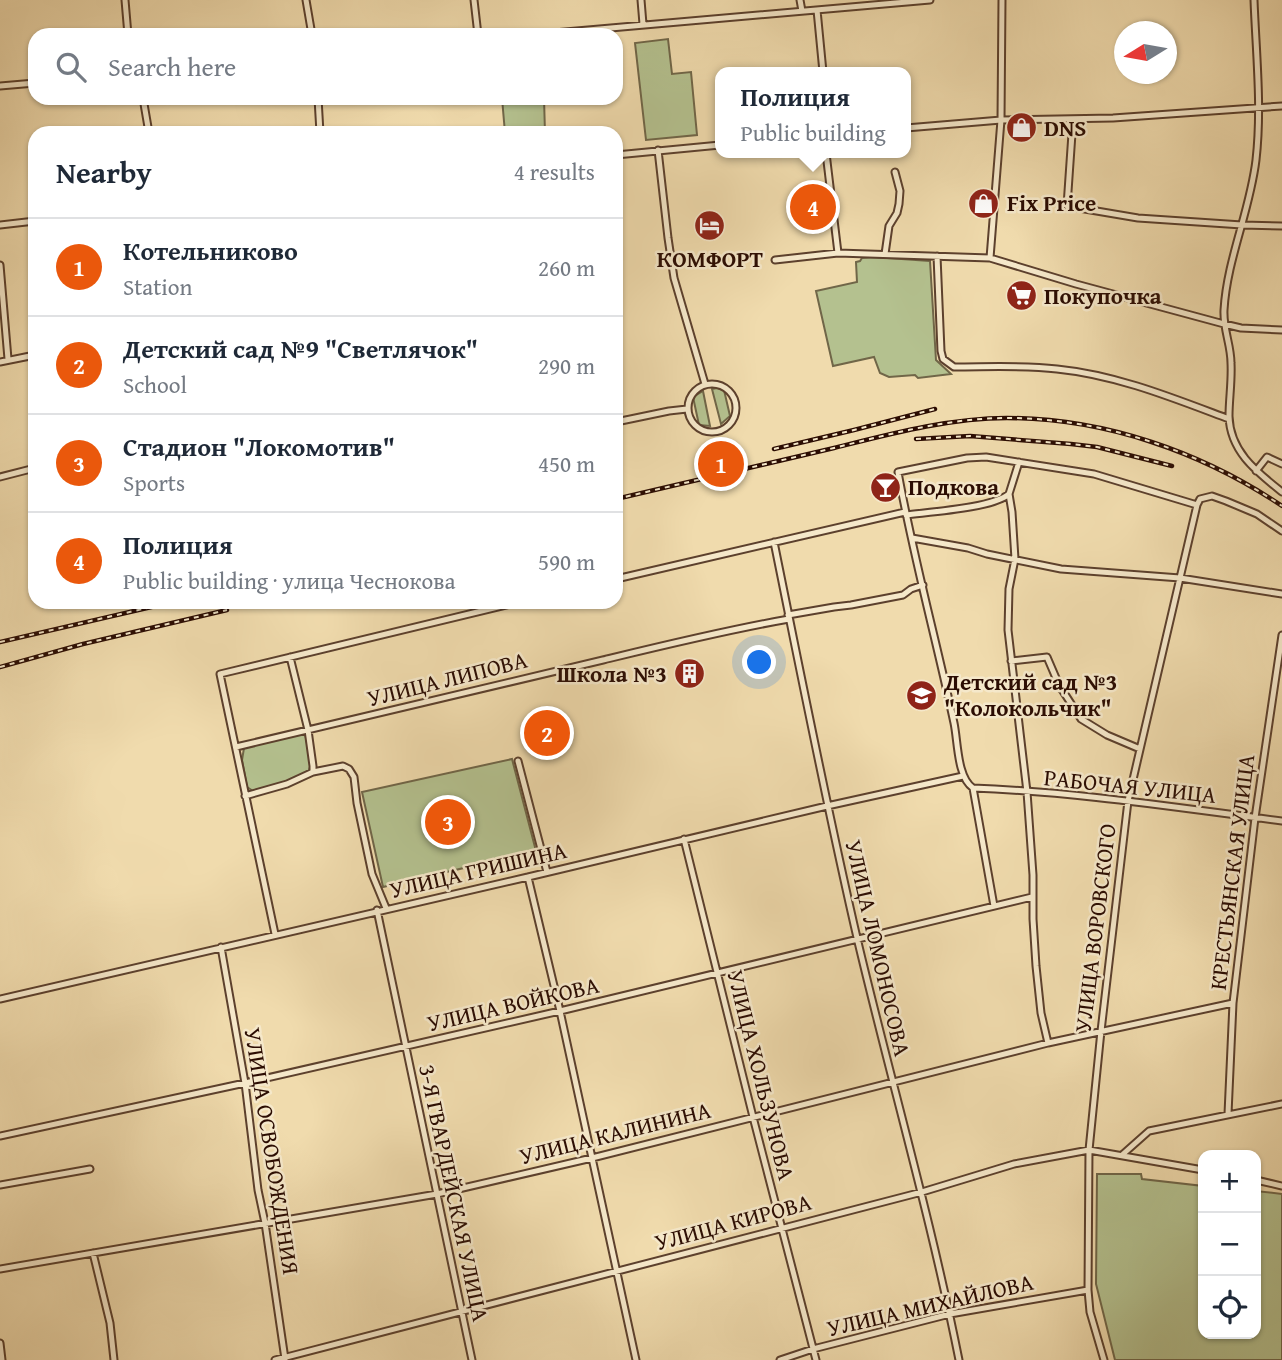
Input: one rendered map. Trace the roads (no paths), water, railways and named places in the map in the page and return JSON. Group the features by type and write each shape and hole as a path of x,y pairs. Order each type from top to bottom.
{"street":[{"path":"125,0 127,28"},
{"path":"306,0 311,28"},
{"path":"474,0 477,28"},
{"path":"640,0 643,24"},
{"path":"800,0 802,11"},
{"path":"602,28 930,0"},
{"path":"990,258 1001,120 1002,0"},
{"path":"1255,0 1258,108 1256,156 1253,179 1229,270 1224,310 1231,361 1229,419 1242,456 1282,492"},
{"path":"817,10 823,67"},
{"path":"0,86 28,84"},
{"path":"144,105 148,126"},
{"path":"318,105 320,126"},
{"path":"911,128 1001,120 1073,119 1282,106"},
{"path":"1073,119 1067,206 1138,218 1282,226"},
{"path":"623,154 715,145"},
{"path":"658,150 674,278 705,384"},
{"path":"827,158 838,253"},
{"path":"885,254 889,226 899,204 900,191 895,173"},
{"path":"0,225 28,222"},
{"path":"775,260 838,253 990,258 1224,324 1258,330 1282,330"},
{"path":"937,256 941,351 943,359 954,367 1057,369 1100,376 1164,395 1229,419"},
{"path":"0,265 8,359"},
{"path":"0,362 28,356"},
{"path":"705,384 722,386 731,393 736,403 733,420 720,431 709,432 698,428 687,409 693,392 705,384"},
{"path":"623,421 687,409"},
{"path":"994,906 973,788 963,776 955,727 898,472 975,457 1019,462 1094,474 1197,505 1200,499 1212,496 1256,514 1282,531"},
{"path":"1256,471 1267,457 1282,464"},
{"path":"1019,462 1009,494 1015,559 1009,589 1008,615 1027,792 1040,999 1048,1043"},
{"path":"0,477 28,470"},
{"path":"623,577 906,514 958,509 999,500 1009,494"},
{"name":"УЛИЦА ВОРОВСКОГО","path":"1104,1360 1090,1312 1088,1290 1089,1150 1101,1031 1128,802 1197,505"},
{"path":"912,538 1060,569 1180,578 1282,594"},
{"name":"УЛИЦА ЛОМОНОСОВА","path":"774,542 827,806 857,939 922,1192 959,1360"},
{"name":"УЛИЦА ЛИПОВА","path":"236,747 738,628 903,594 923,585"},
{"path":"275,934 220,674 490,609"},
{"name":"КРЕСТЬЯНСКАЯ УЛИЦА","path":"1228,1114 1233,1003 1255,818 1282,635"},
{"path":"290,657 308,730 313,772"},
{"path":"1011,662 1046,657 1059,685 1082,719 1107,735 1140,748"},
{"path":"518,761 547,872"},
{"path":"245,796 287,784 313,772 343,766 349,769 354,776 358,810 372,874 386,908"},
{"name":"УЛИЦА ГРИШИНА","path":"0,999 963,776"},
{"name":"РАБОЧАЯ УЛИЦА","path":"973,788 1128,802 1282,821"},
{"name":"УЛИЦА ХОЛЬЗУНОВА","path":"684,839 816,1360"},
{"path":"528,877 636,1360"},
{"name":"УЛИЦА ВОЙКОВА","path":"0,1136 560,1011 1032,897"},
{"name":"3-Я ГВАРДЕЙСКАЯ УЛИЦА","path":"377,910 472,1360"},
{"name":"УЛИЦА ОСВОБОЖДЕНИЯ","path":"221,947 245,1083 258,1190 285,1359"},
{"name":"УЛИЦА КАЛИНИНА","path":"0,1269 437,1195 1048,1043 1233,1003"},
{"path":"1122,1155 1149,1131 1282,1104"},
{"name":"УЛИЦА КИРОВА","path":"275,1360 922,1192 1014,1164 1089,1150 1198,1169"},
{"path":"0,1185 90,1169"},
{"path":"1261,1181 1282,1186"},
{"path":"93,1254 110,1323 114,1360"},
{"name":"УЛИЦА МИХАЙЛОВА","path":"780,1360 950,1314 1088,1290"},
{"path":"0,1343 2,1360"}],"railway":[{"path":"774,449 935,409"},
{"path":"623,497 920,428 1007,418 1080,424 1151,442 1219,469 1282,506"},
{"path":"916,439 970,436 1071,444 1097,447 1172,466"},
{"path":"0,642 143,609"},
{"path":"0,667 227,610"}],"place":[{"name":"DNS","path":"1021,128"},
{"name":"Fix Price","path":"984,203"},
{"name":"Полиция","path":"813,207"},
{"name":"КОМФОРТ","path":"710,225"},
{"name":"Покупочка","path":"1021,296"},
{"name":"Котельниково","path":"721,464"},
{"name":"Подкова","path":"885,487"},
{"name":"Школа №3","path":"690,674"},
{"name":"Детский сад №3 \"Колокольчик\"","path":"921,695"},
{"name":"Детский сад №9 \"Светлячок\"","path":"547,733"},
{"name":"Стадион \"Локомотив\"","path":"448,822"}]}
